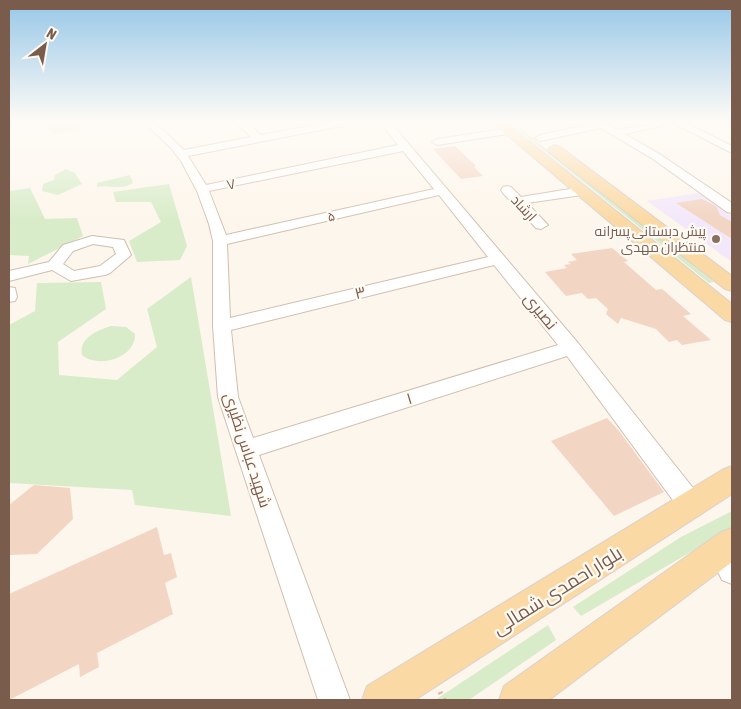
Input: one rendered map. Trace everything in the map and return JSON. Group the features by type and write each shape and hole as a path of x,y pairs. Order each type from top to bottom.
{"main road":[{"path":"543,155 582,191 732,315"},
{"path":"563,155 730,282"},
{"name":"بلوار احمدی شمالی","path":"381,700 692,506 732,479"},
{"path":"518,700 728,555"}],"street":[{"name":"شهید عباس نظیری","path":"183,155 204,189 220,241 222,326 228,397 334,700"},
{"name":"۷","path":"204,189 366,155"},
{"name":"نصیری","path":"412,155 572,348 692,506"},
{"path":"650,155 732,209"},
{"name":"ارشاد","path":"507,190 541,225"},
{"name":"۵","path":"220,241 442,191"},
{"path":"518,201 582,191"},
{"name":"۳","path":"222,326 498,259"},
{"path":"9,276 54,265"},
{"path":"9,292 9,297"},
{"name":"۱","path":"247,449 572,348"}],"shaded area":[{"name":"پیش دبستانی پسرانه منتظران مهدی","path":"699,193 732,216 732,262 647,201"}],"green space":[{"path":"550,155 554,155 714,282 709,283"},
{"path":"66,169 75,173 82,184 58,195 42,191 43,184 54,180 55,175"},
{"path":"130,175 133,183 124,187 97,187 97,183"},
{"path":"169,184 187,246 180,260 137,262 129,241 161,222 151,202 116,202 113,192"},
{"path":"30,188 45,219 77,218 83,236 28,264 29,256 9,255 9,191"},
{"path":"191,277 231,516 135,505 132,490 9,483 9,325 35,311 37,283 101,282 106,309 58,342 59,375 117,380 157,347 147,309"},
{"path":"111,326 126,327 135,334 134,342 123,355 115,359 97,361 82,355 83,344 86,339 95,332"},
{"path":"732,511 732,528 581,616 573,607 681,537"},
{"path":"548,625 556,640 469,700 435,700"}],"building":[{"path":"439,155 465,155 483,176 461,179"},
{"path":"702,199 716,206 720,215 732,222 732,239 676,203"},
{"path":"612,248 628,261 624,262 656,290 662,289 691,314 683,316 711,340 682,345 677,340 669,342 656,329 621,318 618,324 606,314 608,309 596,298 588,299 582,293 566,296 545,272 567,268 564,265 571,264 568,262 577,260 571,254"},
{"path":"607,418 619,431 664,492 614,516 551,441"},
{"path":"34,485 70,488 73,519 37,554 9,555 9,505"},
{"path":"157,527 164,555 171,553 177,577 165,583 173,614 97,653 99,667 80,677 79,664 9,700 9,594"}],"place":[{"name":"پیش دبستانی پسرانه منتظران مهدی","path":"716,239"}]}
